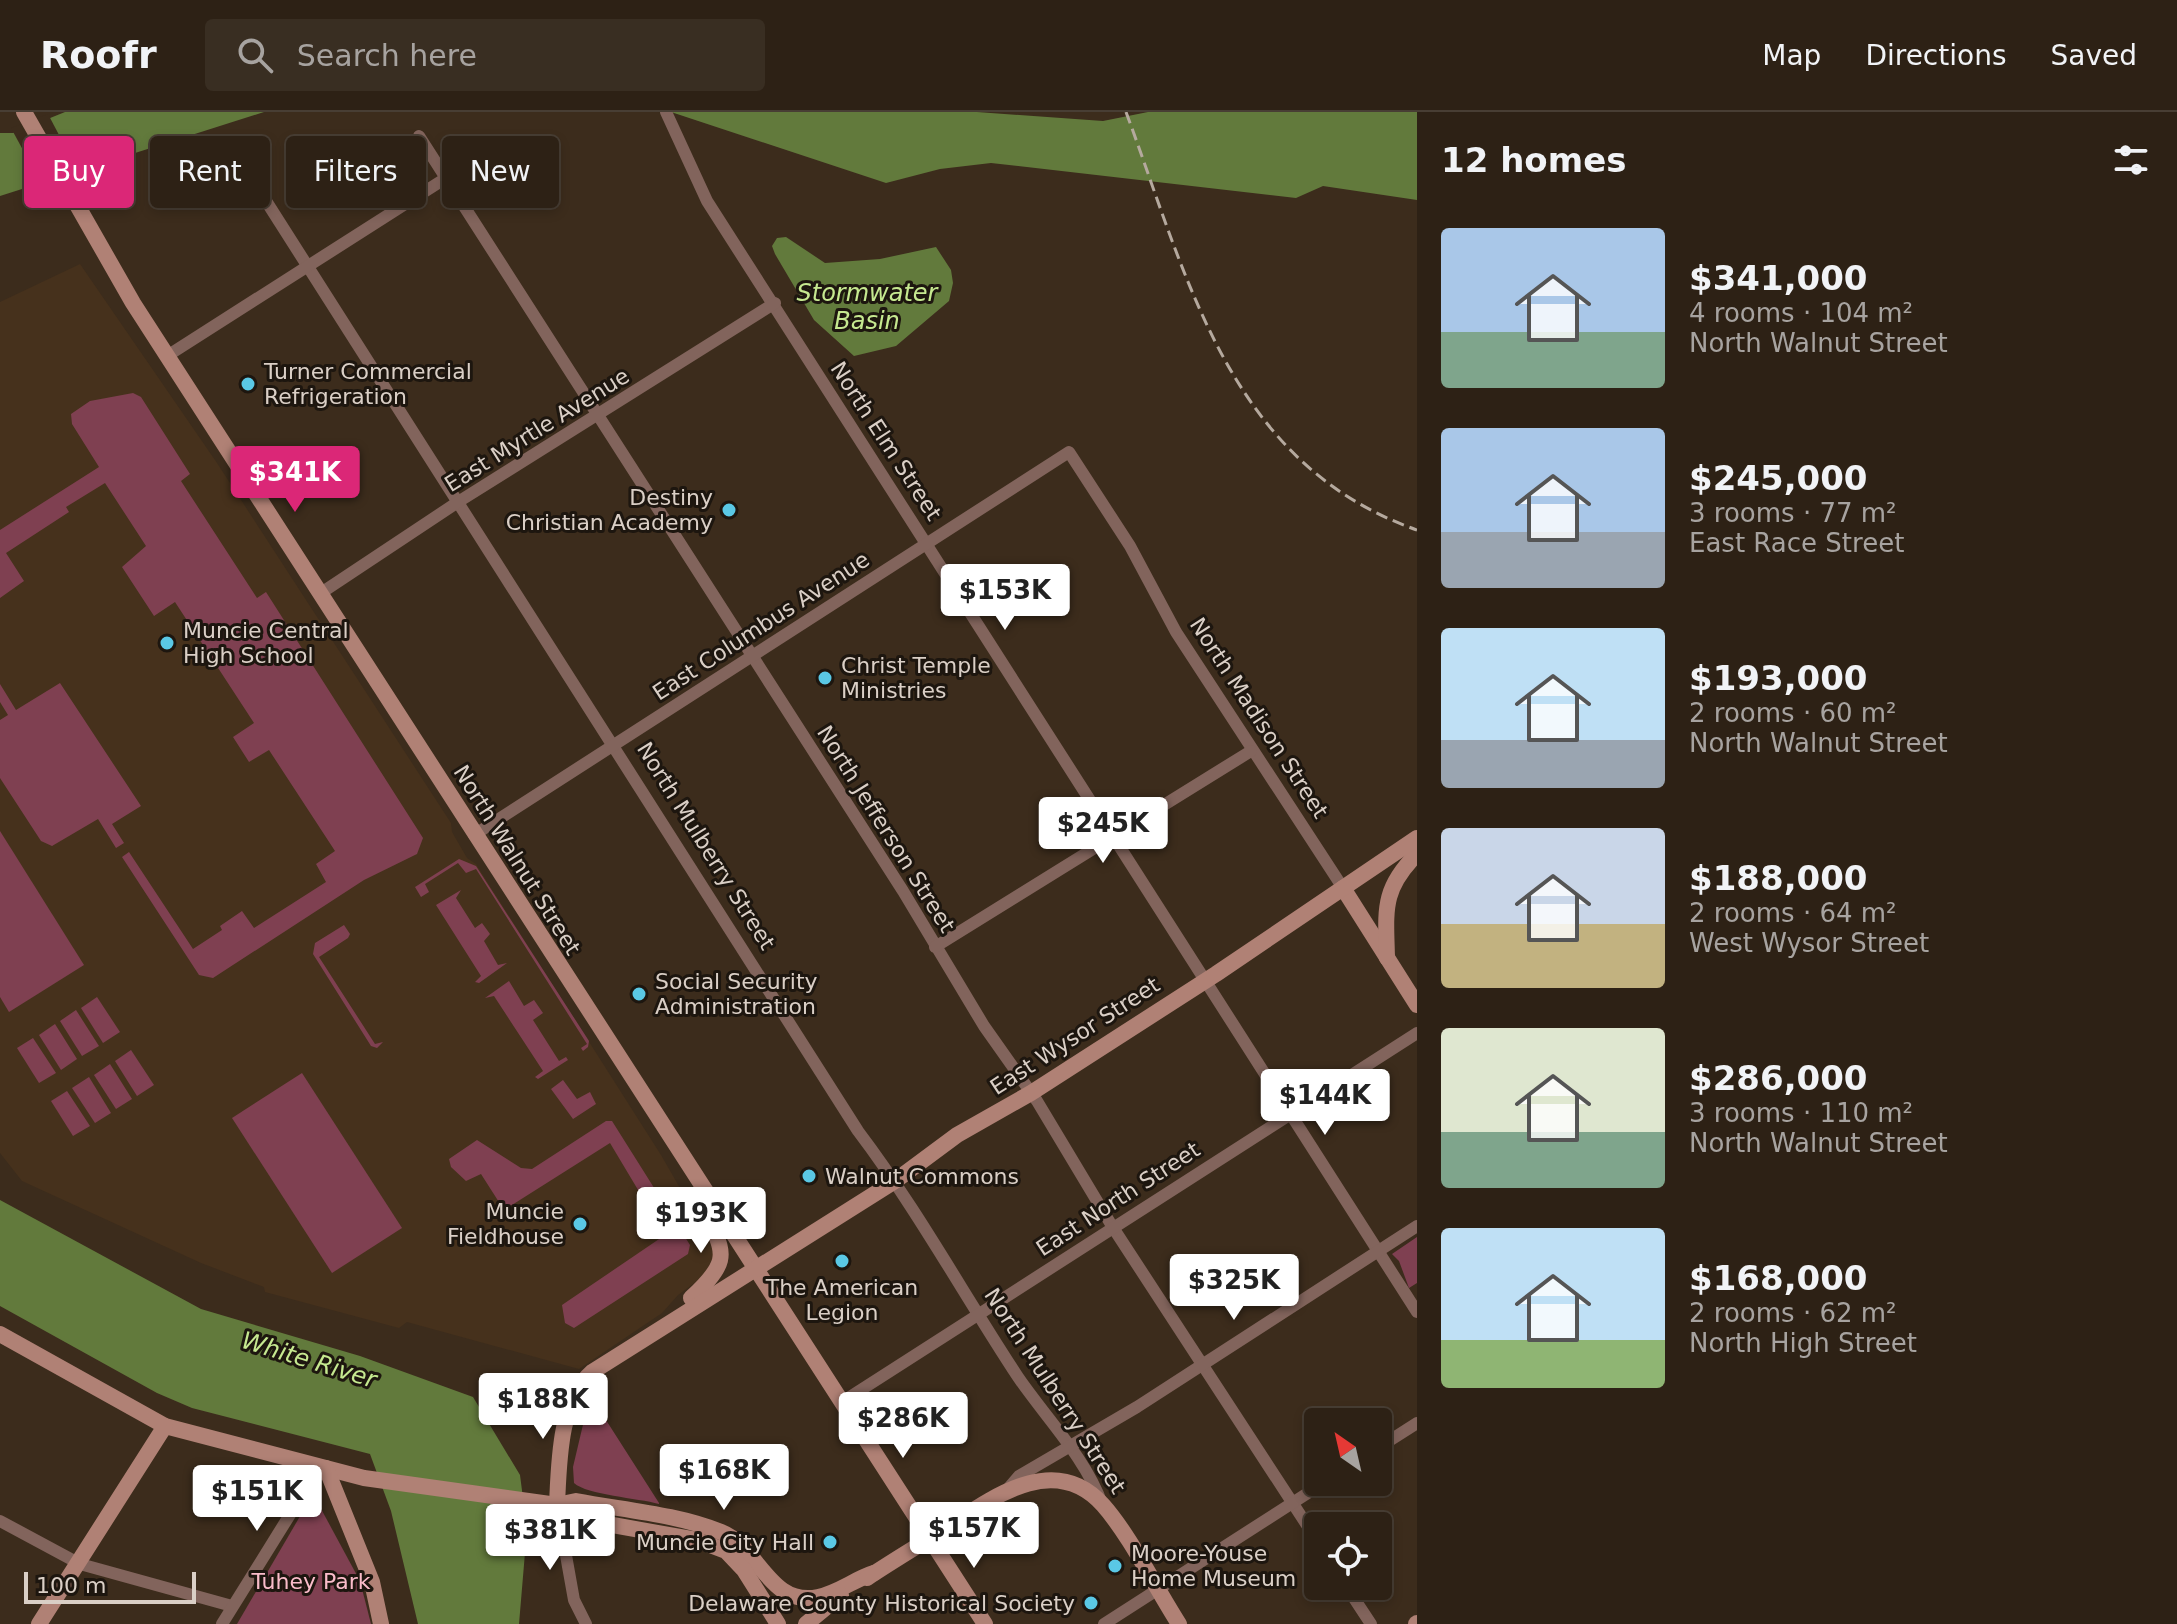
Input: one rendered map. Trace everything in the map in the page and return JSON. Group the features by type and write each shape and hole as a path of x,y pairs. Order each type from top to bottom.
{"main road":[{"name":"North Walnut Street","path":"24,112 80,213 167,356 985,1624"},
{"name":"East Wysor Street","path":"668,1323 895,1181 957,1135 1031,1093 1417,838"},
{"path":"1387,960 1384,910 1390,891 1417,854"},
{"name":"North Madison Street","path":"1343,888 1417,1005"},
{"path":"557,1505 566,1428 578,1387 592,1372 668,1323 716,1275 722,1263 698,1180"},
{"path":"0,1334 165,1426 364,1478 557,1505 576,1501 722,1532 747,1550 777,1588 794,1596 818,1597 874,1573"},
{"path":"39,1624 165,1426"},
{"path":"326,1468 372,1582 381,1624"},
{"path":"806,1624 816,1612 874,1573 1007,1490 1038,1480 1062,1479 1079,1485 1103,1505"},
{"path":"557,1505 579,1519 697,1540 726,1551 744,1570 778,1624"},
{"name":"North Mulberry Street","path":"1103,1505 1179,1624"}],"street":[{"name":"North Elm Street","path":"666,112 707,201 1417,1312"},
{"name":"North Jefferson Street","path":"426,147 442,172"},
{"path":"167,356 442,181"},
{"name":"North Mulberry Street","path":"270,206 615,743 843,1106 1098,1491 1103,1505"},
{"name":"North Jefferson Street","path":"465,208 753,655 1112,1226 1304,1520"},
{"name":"East Myrtle Avenue","path":"321,593 458,502 775,303"},
{"name":"East Columbus Avenue","path":"474,835 1069,452"},
{"name":"North Madison Street","path":"1069,452 1130,546 1176,632 1343,888"},
{"path":"935,947 1251,751"},
{"name":"East North Street","path":"842,1402 1417,1033"},
{"path":"1007,1490 1019,1476 1137,1407 1417,1226"},
{"path":"1392,1439 1417,1423"},
{"path":"222,1624 309,1484 326,1468"},
{"path":"1104,1624 1304,1496"},
{"path":"557,1505 574,1600 586,1624"},
{"path":"0,1521 80,1564 232,1606"},
{"path":"1355,1600 1371,1624"}],"shaded area":[{"name":"Muncie Central High School","path":"80,264 217,463 451,823 452,832 467,858 476,864 661,1155 711,1242 714,1256 704,1276 678,1295 662,1313 579,1369 407,1322 399,1328 265,1292 264,1287 201,1263 22,1181 0,1153 0,302"}],"green space":[{"path":"133,393 141,397 190,474 181,481 257,598 266,592 423,838 417,854 364,880 213,978 199,975 122,857 129,852 193,949 222,930 220,926 242,911 254,928 326,882 316,864 335,851 269,750 249,762 233,737 254,723 175,602 154,616 122,567 146,546 105,483 66,507 69,512 6,553 24,581 0,598 0,530 99,467 72,424 71,414 90,401"},
{"path":"60,683 141,806 112,824 124,843 116,848 98,819 52,846 41,841 0,778 0,720 8,715 0,702 0,684 16,710"},
{"path":"0,831 84,965 9,1012 0,997"},
{"path":"459,859 476,866 589,1041 583,1051 581,1048 587,1044 476,869 466,873 458,863 425,884 429,892 421,897 415,887"},
{"path":"461,890 456,898 475,928 482,923 490,934 484,941 498,965 507,963 479,983 475,982 481,976 436,905"},
{"path":"344,925 350,934 348,938 319,957 375,1044 383,1042 377,1048 371,1046 313,954 315,943"},
{"path":"509,981 524,1006 534,1000 543,1013 533,1020 559,1061 566,1057 568,1060 538,1079 535,1077 543,1071 494,996 485,998"},
{"path":"97,997 120,1032 103,1043 81,1008"},
{"path":"76,1010 99,1046 82,1056 60,1021"},
{"path":"55,1024 77,1059 61,1070 39,1035"},
{"path":"33,1038 56,1073 39,1083 17,1048"},
{"path":"131,1050 154,1085 137,1096 115,1061"},
{"path":"110,1064 132,1099 116,1109 94,1075"},
{"path":"302,1073 402,1228 332,1273 232,1118"},
{"path":"89,1077 111,1113 95,1123 72,1088"},
{"path":"563,1080 577,1099 590,1092 596,1104 573,1119 551,1089"},
{"path":"67,1091 90,1126 73,1136 51,1101"},
{"path":"606,1121 612,1121 690,1245 688,1254 574,1328 565,1323 562,1305 665,1235 610,1143 504,1210 481,1174 466,1181 451,1167 449,1159 477,1140 521,1168 532,1169"},
{"path":"1417,1237 1417,1283 1409,1288 1399,1261 1392,1254"},
{"path":"590,1395 659,1504 601,1493 574,1483 573,1467"},
{"name":"Tuhey Park","path":"313,1494 360,1581 371,1624 237,1624"}],"water":[{"path":"65,112 264,112 189,136 150,136 150,148 134,153 134,136 24,136 24,188 0,196 0,133 13,133"},
{"path":"671,112 977,112 1103,121 1148,112 1417,112 1417,200 1323,186 1296,198 991,163 940,169 886,183"},
{"name":"Stormwater Basin","path":"786,237 825,263 880,259 936,247 951,270 953,283 949,301 896,346 854,356 814,320 775,254 772,246 777,238"},
{"name":"White River","path":"0,1200 201,1309 360,1356 473,1397 520,1475 527,1529 519,1624 418,1624 391,1511 370,1454 192,1408 157,1393 0,1306"}],"pier":[{"path":"48,114 60,136 24,136 24,152 11,128"}],"railway":[{"path":"1126,112 1196,300 1224,359 1259,413 1301,460 1353,500 1417,530"}],"place":[{"name":"Turner Commercial Refrigeration","path":"248,384"},
{"name":"Destiny Christian Academy","path":"729,510"},
{"name":"Muncie Central High School","path":"167,643"},
{"name":"Christ Temple Ministries","path":"825,678"},
{"name":"Social Security Administration","path":"639,994"},
{"name":"Walnut Commons","path":"809,1176"},
{"name":"Muncie Fieldhouse","path":"580,1224"},
{"name":"The American Legion","path":"842,1261"},
{"name":"Muncie City Hall","path":"830,1542"},
{"name":"Moore-Youse Home Museum","path":"1115,1566"},
{"name":"Delaware County Historical Society","path":"1091,1603"}]}
